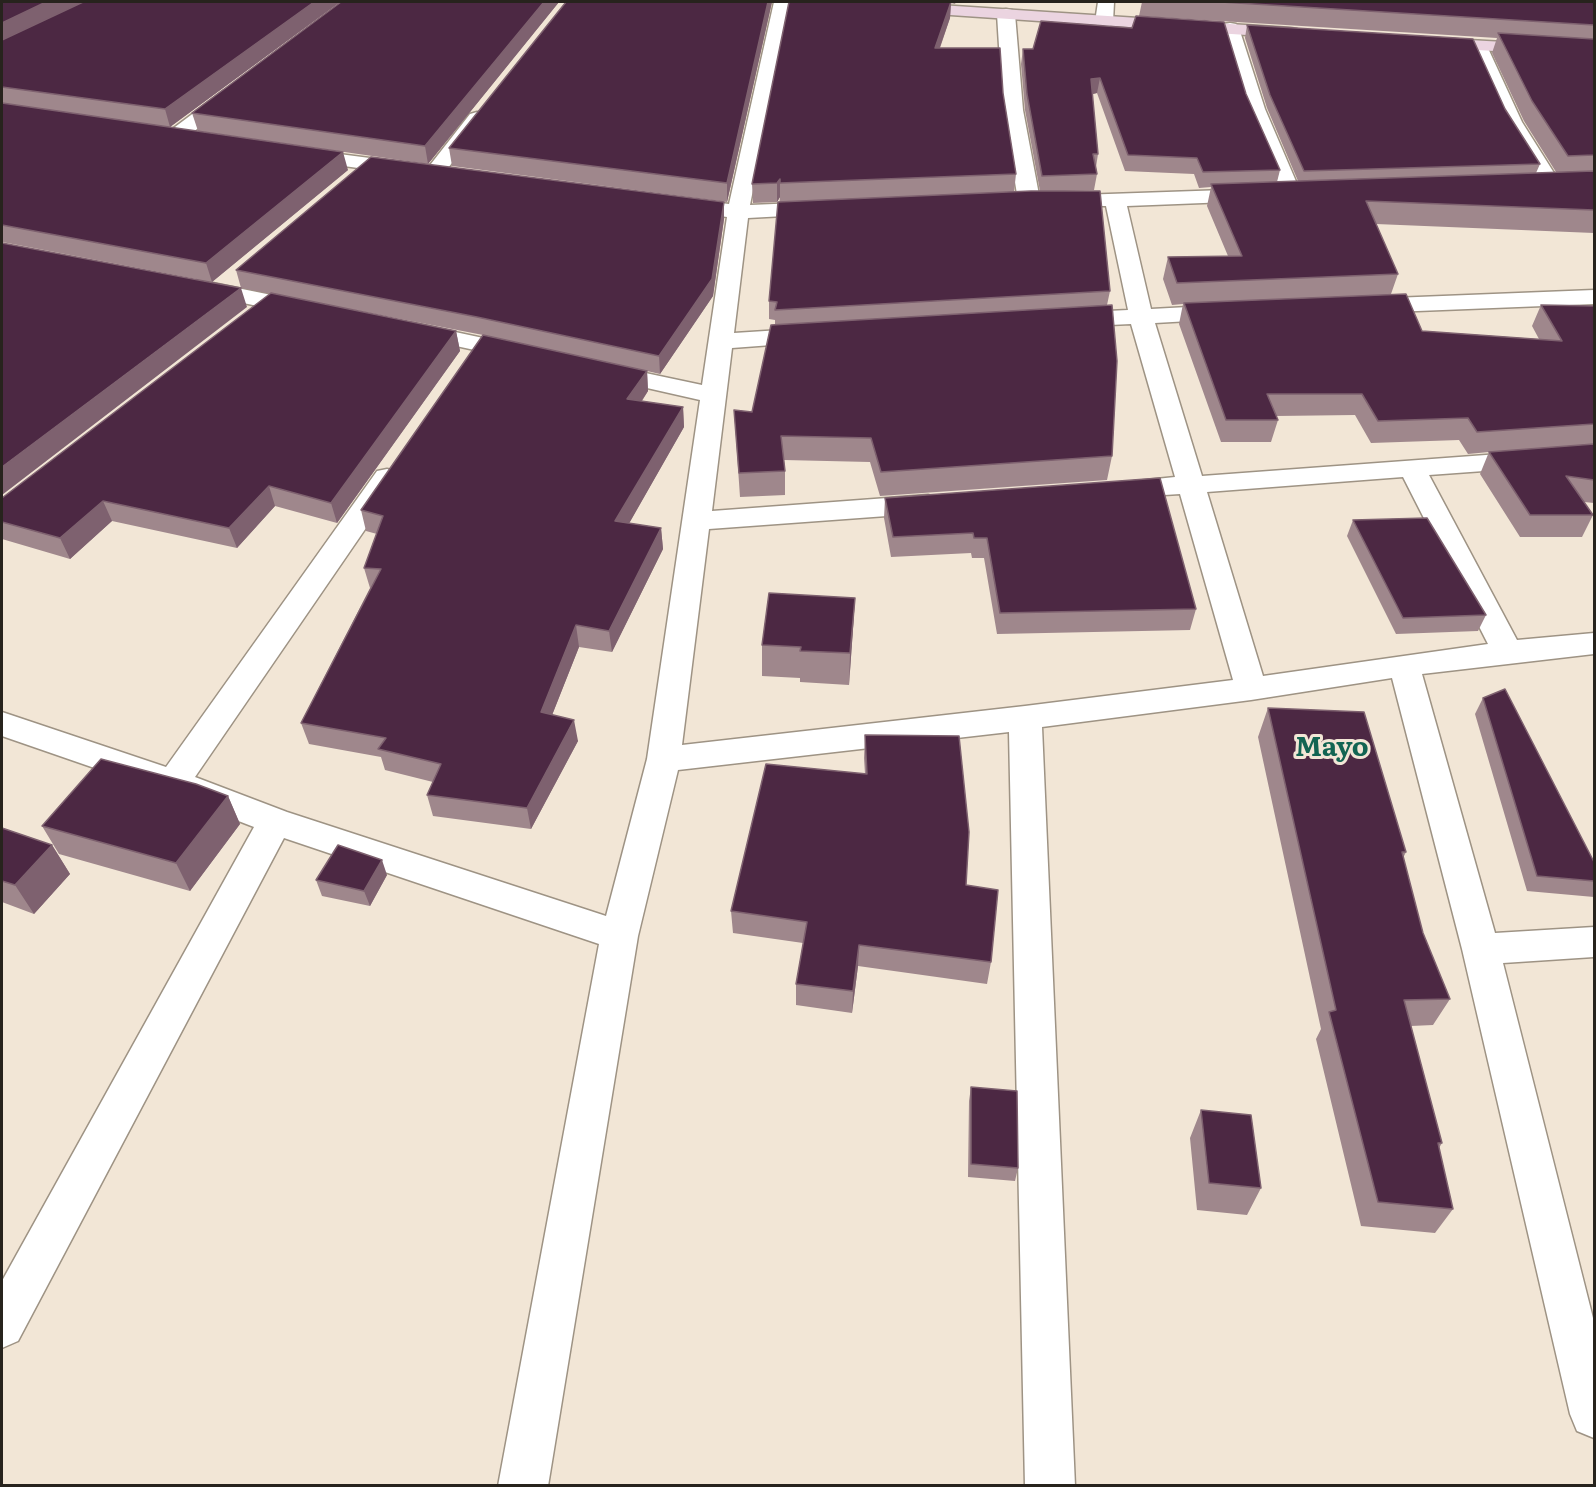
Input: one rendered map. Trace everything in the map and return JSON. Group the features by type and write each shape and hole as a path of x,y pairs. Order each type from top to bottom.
{"street":[{"path":"523,1485 619,936 664,759 738,212 782,2"},
{"path":"832,2 1104,22 1313,34"},
{"path":"1104,22 1106,2"},
{"path":"1006,14 1013,111 1029,200"},
{"path":"1230,28 1255,109 1291,194"},
{"path":"1419,42 1594,52"},
{"path":"1478,46 1512,122 1551,184"},
{"path":"174,137 240,87"},
{"path":"434,172 491,100"},
{"path":"151,134 197,140"},
{"path":"277,152 458,176"},
{"path":"352,179 369,164"},
{"path":"1527,185 1573,184"},
{"path":"1006,201 1115,200 1315,193"},
{"path":"1115,200 1141,316 1251,689"},
{"path":"656,201 738,212 843,207"},
{"path":"173,283 228,284 272,302 330,314"},
{"path":"1344,308 1594,297"},
{"path":"244,324 272,302"},
{"path":"1048,322 1249,312"},
{"path":"388,325 473,353 539,357"},
{"path":"721,341 838,334"},
{"path":"585,367 714,395"},
{"path":"173,782 405,451"},
{"path":"1095,492 1594,455"},
{"path":"1412,468 1508,652"},
{"path":"696,521 954,502"},
{"path":"664,759 1025,718 1251,689 1404,665 1594,644"},
{"path":"1404,665 1481,949 1592,1390"},
{"path":"1025,718 1050,1485"},
{"path":"2,724 173,782 275,821 619,936"},
{"path":"2,1325 275,821"},
{"path":"1481,949 1594,942"}],"building":[{"path":"2,2 46,2 2,23"},
{"path":"83,2 314,2 165,109 2,87 2,40"},
{"path":"341,2 544,2 425,146 192,113"},
{"path":"566,2 768,2 727,183 449,148"},
{"path":"789,2 951,2 935,48 1000,48 1003,93 1016,174 780,183 780,179 777,183 752,184"},
{"path":"1221,2 1594,2 1594,25"},
{"path":"1136,16 1224,22 1246,94 1280,170 1203,172 1197,158 1128,155 1100,78 1091,79 1098,154 1093,154 1097,174 1042,176 1027,94 1023,49 1033,49 1041,21 1132,28"},
{"path":"1247,25 1473,39 1505,109 1540,164 1304,171 1270,95"},
{"path":"1498,33 1594,39 1594,155 1568,156 1532,101"},
{"path":"2,103 343,152 206,263 2,225"},
{"path":"371,157 724,202 712,279 659,356 477,317 236,270"},
{"path":"1594,171 1594,210 1366,201 1398,274 1177,283 1168,257 1242,256 1211,184"},
{"path":"1031,191 1100,191 1110,291 775,310 777,302 769,301 778,202"},
{"path":"2,243 241,288 2,467"},
{"path":"271,293 456,331 331,503 269,486 229,528 103,501 60,538 2,522 2,498"},
{"path":"1406,294 1422,331 1562,341 1541,305 1594,306 1594,424 1477,432 1468,418 1378,421 1362,394 1267,394 1278,420 1226,420 1184,303"},
{"path":"1112,305 1117,361 1112,456 881,472 871,438 781,436 785,471 739,473 734,410 752,412 771,325"},
{"path":"483,335 647,371 627,399 683,407 615,521 661,528 609,631 576,625 541,712 574,720 527,808 427,795 441,764 378,749 386,738 301,723 381,569 364,568 383,516 361,510"},
{"path":"1594,444 1594,480 1566,476 1593,515 1530,515 1489,452"},
{"path":"1160,478 1196,609 1000,613 987,538 974,538 973,533 893,537 885,498"},
{"path":"1427,518 1486,615 1403,618 1353,520"},
{"path":"769,593 855,598 850,653 800,651 801,647 762,645"},
{"path":"1505,689 1594,862 1594,881 1537,876 1483,698"},
{"path":"1268,708 1364,712 1406,852 1402,852 1423,933 1450,999 1404,1000 1442,1143 1438,1143 1453,1209 1378,1202 1329,1012 1336,1010"},
{"path":"865,735 959,736 969,832 966,885 998,890 991,962 859,945 853,991 796,984 807,922 731,911 766,764 867,774"},
{"path":"101,759 196,784 228,796 176,863 42,826"},
{"path":"2,828 52,845 15,885 2,881"},
{"path":"338,845 382,860 364,891 316,880"},
{"path":"971,1087 1017,1091 1018,1168 971,1164"},
{"path":"1201,1110 1251,1115 1261,1188 1209,1183"}],"district":[{"name":"Mayo","path":"1332,748"}]}
